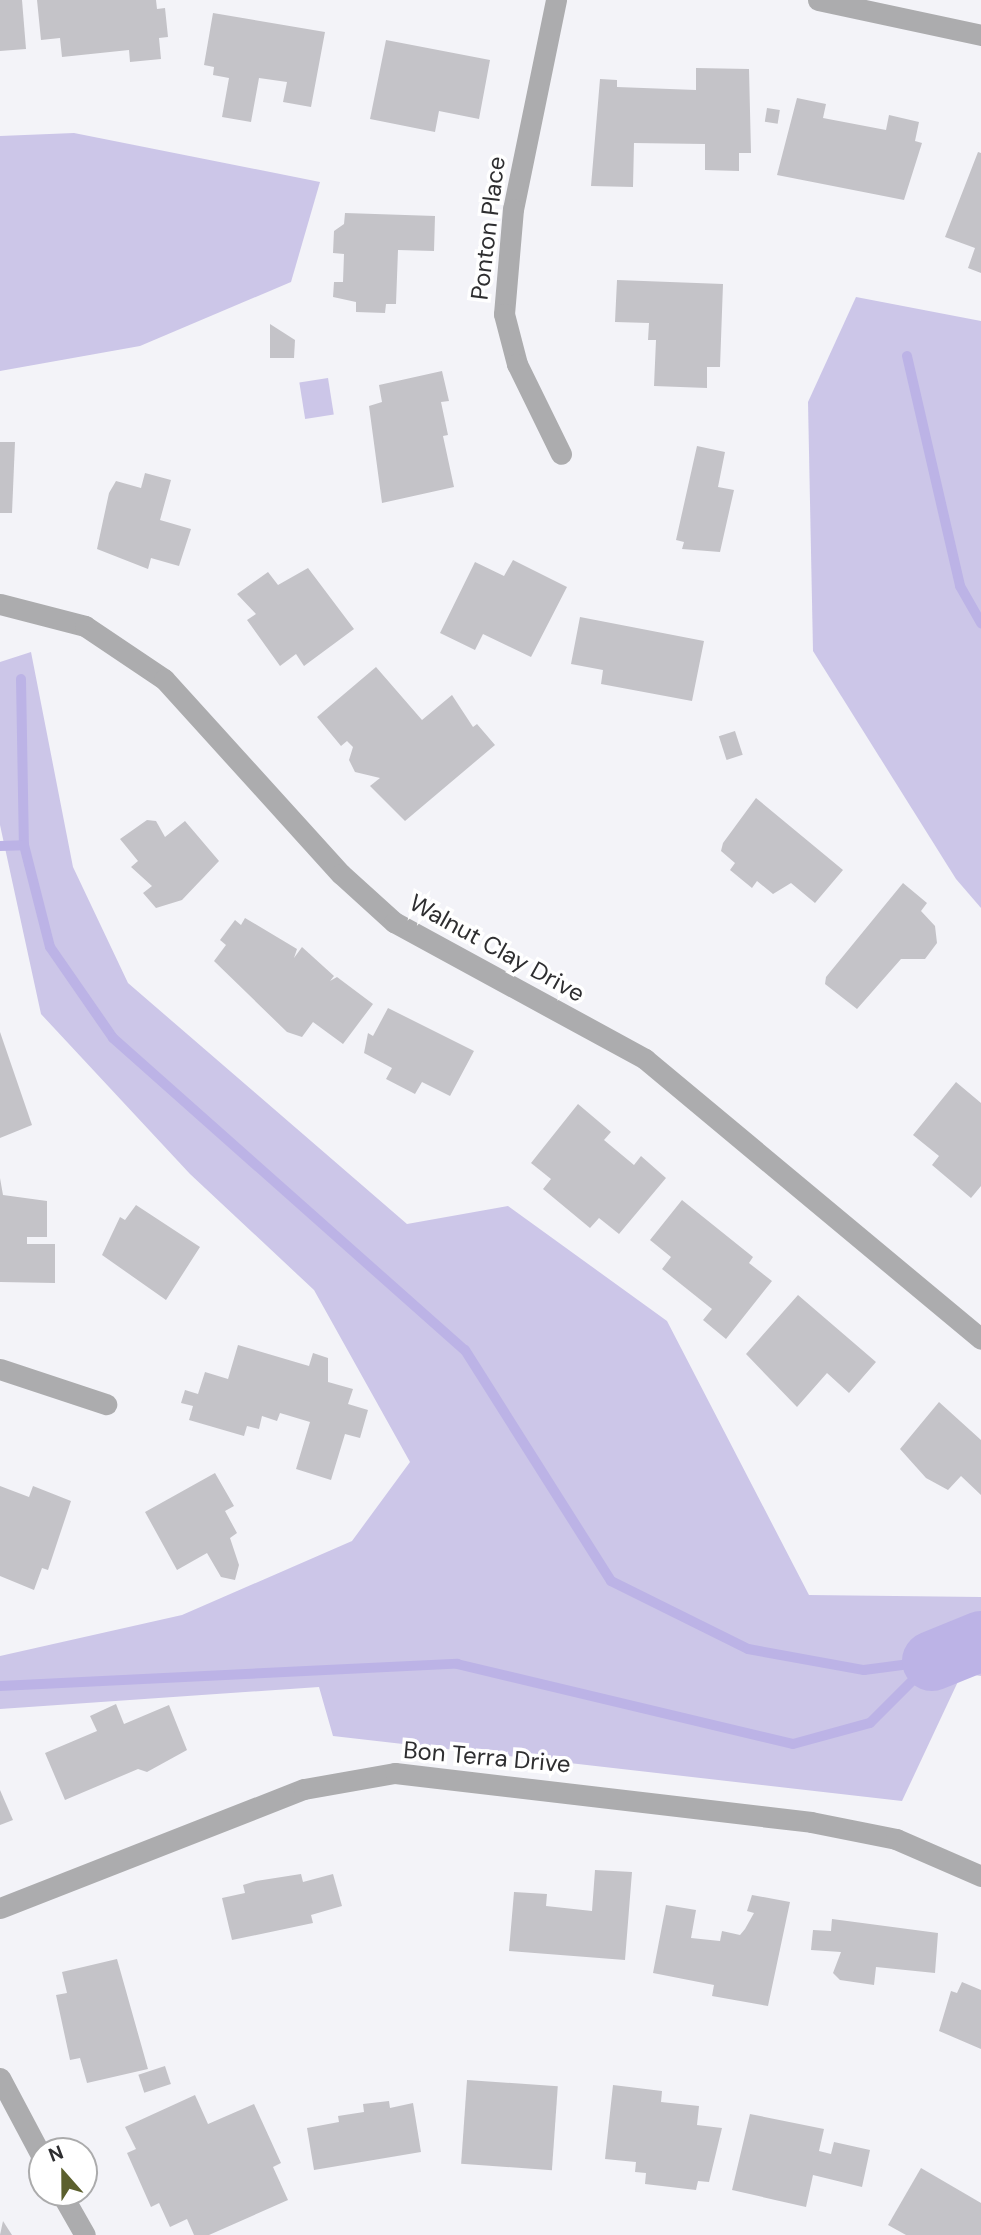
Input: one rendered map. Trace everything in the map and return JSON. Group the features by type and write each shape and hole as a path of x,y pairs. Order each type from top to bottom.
{"street":[{"name":"Ponton Place","path":"556,0 513,209 504,314 517,364 561,454"},
{"path":"818,0 981,35"},
{"name":"Walnut Clay Drive","path":"0,604 85,626 164,679 341,874 394,922 645,1059 981,1339"},
{"path":"0,1369 106,1404"},
{"name":"Bon Terra Drive","path":"0,1908 304,1789 395,1773 811,1822 896,1839 981,1876"},
{"path":"0,2078 31,2137"},
{"path":"69,2207 85,2235"}],"shaded area":[{"path":"74,133 320,182 291,282 140,346 0,371 0,136"},
{"path":"856,297 981,321 981,908 956,879 813,651 808,402"},
{"path":"328,378 334,415 305,419 299,383"},
{"path":"31,652 73,867 128,983 407,1224 508,1206 667,1321 809,1595 981,1597 981,1676 962,1673 902,1801 333,1736 319,1687 0,1709 0,1656 182,1615 352,1541 410,1462 314,1290 190,1174 41,1014 0,825 0,662"}],"building":[{"path":"0,0 22,0 26,49 0,51"},
{"path":"37,0 156,0 157,9 165,8 168,37 159,38 161,59 130,62 129,50 62,57 60,38 41,40"},
{"path":"213,13 325,32 311,107 283,102 287,82 259,78 251,122 222,117 229,78 213,75 214,67 204,65"},
{"path":"386,40 490,60 479,119 439,111 435,132 370,119"},
{"path":"696,68 749,69 751,153 739,153 739,171 705,170 705,144 634,143 633,187 591,186 600,79 617,80 617,87 696,90"},
{"path":"797,98 826,104 823,118 886,130 889,115 919,122 915,141 922,143 904,200 777,175"},
{"path":"767,108 780,110 778,124 765,122"},
{"path":"978,152 981,153 981,273 968,268 975,248 945,237"},
{"path":"345,213 435,216 434,251 398,250 396,304 386,304 385,313 356,312 356,302 333,297 334,282 343,282 344,254 333,253 334,231 344,224"},
{"path":"617,280 723,284 720,367 707,367 707,388 654,386 656,340 648,340 649,323 615,322"},
{"path":"270,324 295,340 294,358 270,358"},
{"path":"442,371 449,401 441,402 448,435 443,436 454,487 382,503 369,406 382,402 379,385"},
{"path":"0,442 15,442 12,513 0,513"},
{"path":"697,446 725,452 718,487 734,490 720,552 682,549 684,542 676,540"},
{"path":"145,473 171,480 160,520 191,529 179,566 151,558 148,569 97,549 109,493 116,481 141,488"},
{"path":"513,560 567,587 531,657 483,634 475,650 440,633 475,562 504,576"},
{"path":"308,568 354,629 304,666 296,654 280,666 247,620 256,614 237,594 268,572 278,585"},
{"path":"580,617 704,641 692,701 601,684 603,670 571,664"},
{"path":"376,667 422,720 452,695 473,727 477,724 495,745 405,821 370,786 380,778 355,772 349,760 353,747 347,741 341,746 317,717"},
{"path":"735,731 743,755 727,760 719,736"},
{"path":"756,798 843,870 815,903 791,883 773,894 757,881 752,888 730,870 735,863 721,851 723,843"},
{"path":"147,820 156,821 165,837 185,821 219,861 182,900 156,908 143,893 152,886 131,867 138,861 120,839"},
{"path":"903,883 927,903 921,911 935,926 937,943 925,959 901,959 857,1009 825,984 826,977"},
{"path":"245,918 297,949 294,958 302,947 334,976 330,981 337,977 373,1004 343,1044 313,1022 302,1037 287,1032 214,961 226,945 220,940 235,920 241,925"},
{"path":"388,1008 474,1051 450,1096 422,1082 415,1094 386,1079 392,1068 364,1053 368,1033 373,1036"},
{"path":"0,1032 32,1125 0,1138"},
{"path":"956,1082 981,1103 981,1186 971,1198 932,1165 939,1156 913,1135"},
{"path":"578,1104 611,1132 604,1140 634,1165 641,1156 666,1178 619,1234 599,1218 590,1228 543,1189 551,1179 531,1163"},
{"path":"0,1178 3,1195 47,1201 47,1237 27,1237 27,1244 55,1244 55,1283 0,1282"},
{"path":"682,1200 753,1257 749,1263 772,1281 726,1339 703,1320 712,1309 662,1269 671,1257 650,1240"},
{"path":"136,1205 200,1247 166,1300 102,1255 120,1217 125,1220"},
{"path":"798,1295 876,1362 849,1393 827,1373 797,1407 746,1354"},
{"path":"238,1345 309,1366 313,1353 328,1358 328,1382 353,1389 348,1404 368,1410 360,1438 345,1434 331,1480 296,1469 310,1422 280,1413 277,1421 262,1416 259,1429 247,1426 244,1436 189,1420 193,1406 181,1403 185,1390 198,1394 205,1372 228,1379"},
{"path":"939,1402 981,1440 981,1495 961,1476 948,1490 926,1478 900,1449"},
{"path":"215,1473 234,1506 225,1511 237,1533 230,1538 239,1565 235,1580 221,1577 207,1553 177,1570 145,1512"},
{"path":"0,1486 29,1497 33,1486 71,1501 48,1570 42,1568 34,1590 0,1576"},
{"path":"116,1704 124,1724 169,1705 187,1750 147,1772 138,1769 65,1800 45,1753 97,1731 90,1716"},
{"path":"0,1790 13,1820 0,1825"},
{"path":"595,1870 632,1872 625,1960 509,1951 514,1892 547,1894 546,1906 592,1911"},
{"path":"301,1874 303,1882 333,1874 342,1906 311,1915 313,1923 232,1940 222,1898 245,1893 243,1885 256,1881"},
{"path":"752,1895 790,1902 768,2006 712,1996 714,1985 653,1973 666,1905 696,1910 691,1938 720,1941 722,1931 740,1935 745,1929 754,1913 747,1911"},
{"path":"832,1919 938,1933 935,1973 876,1967 874,1985 840,1980 833,1973 841,1952 811,1950 813,1930 831,1931"},
{"path":"117,1959 148,2069 87,2083 80,2058 70,2060 56,1995 67,1993 62,1972"},
{"path":"962,1982 981,1990 981,2049 939,2031 951,1991 957,1993"},
{"path":"165,2066 171,2084 144,2093 138,2075"},
{"path":"467,2080 558,2086 552,2170 461,2164"},
{"path":"613,2085 662,2091 661,2102 699,2106 697,2125 722,2128 709,2182 698,2181 696,2190 645,2184 646,2173 635,2172 636,2162 605,2159"},
{"path":"195,2095 208,2124 254,2104 281,2163 273,2167 288,2200 209,2235 194,2235 187,2219 170,2227 159,2203 151,2207 127,2153 136,2149 125,2127"},
{"path":"389,2101 390,2108 413,2103 421,2152 314,2170 307,2128 339,2122 338,2116 364,2112 363,2104"},
{"path":"750,2114 824,2129 819,2151 831,2154 834,2142 870,2150 862,2187 813,2175 806,2207 732,2190"},
{"path":"921,2168 981,2203 981,2235 906,2235 888,2225"},
{"path":"3,2221 12,2235 0,2235"}],"waterway":[{"path":"907,356 960,586 981,623"},
{"path":"21,679 24,845"},
{"path":"0,846 24,845 50,947 113,1038 465,1350 611,1581 748,1649 864,1670 932,1661"},
{"path":"932,1661 981,1641"},
{"path":"0,1686 457,1664 793,1744 870,1723 932,1661"}]}
